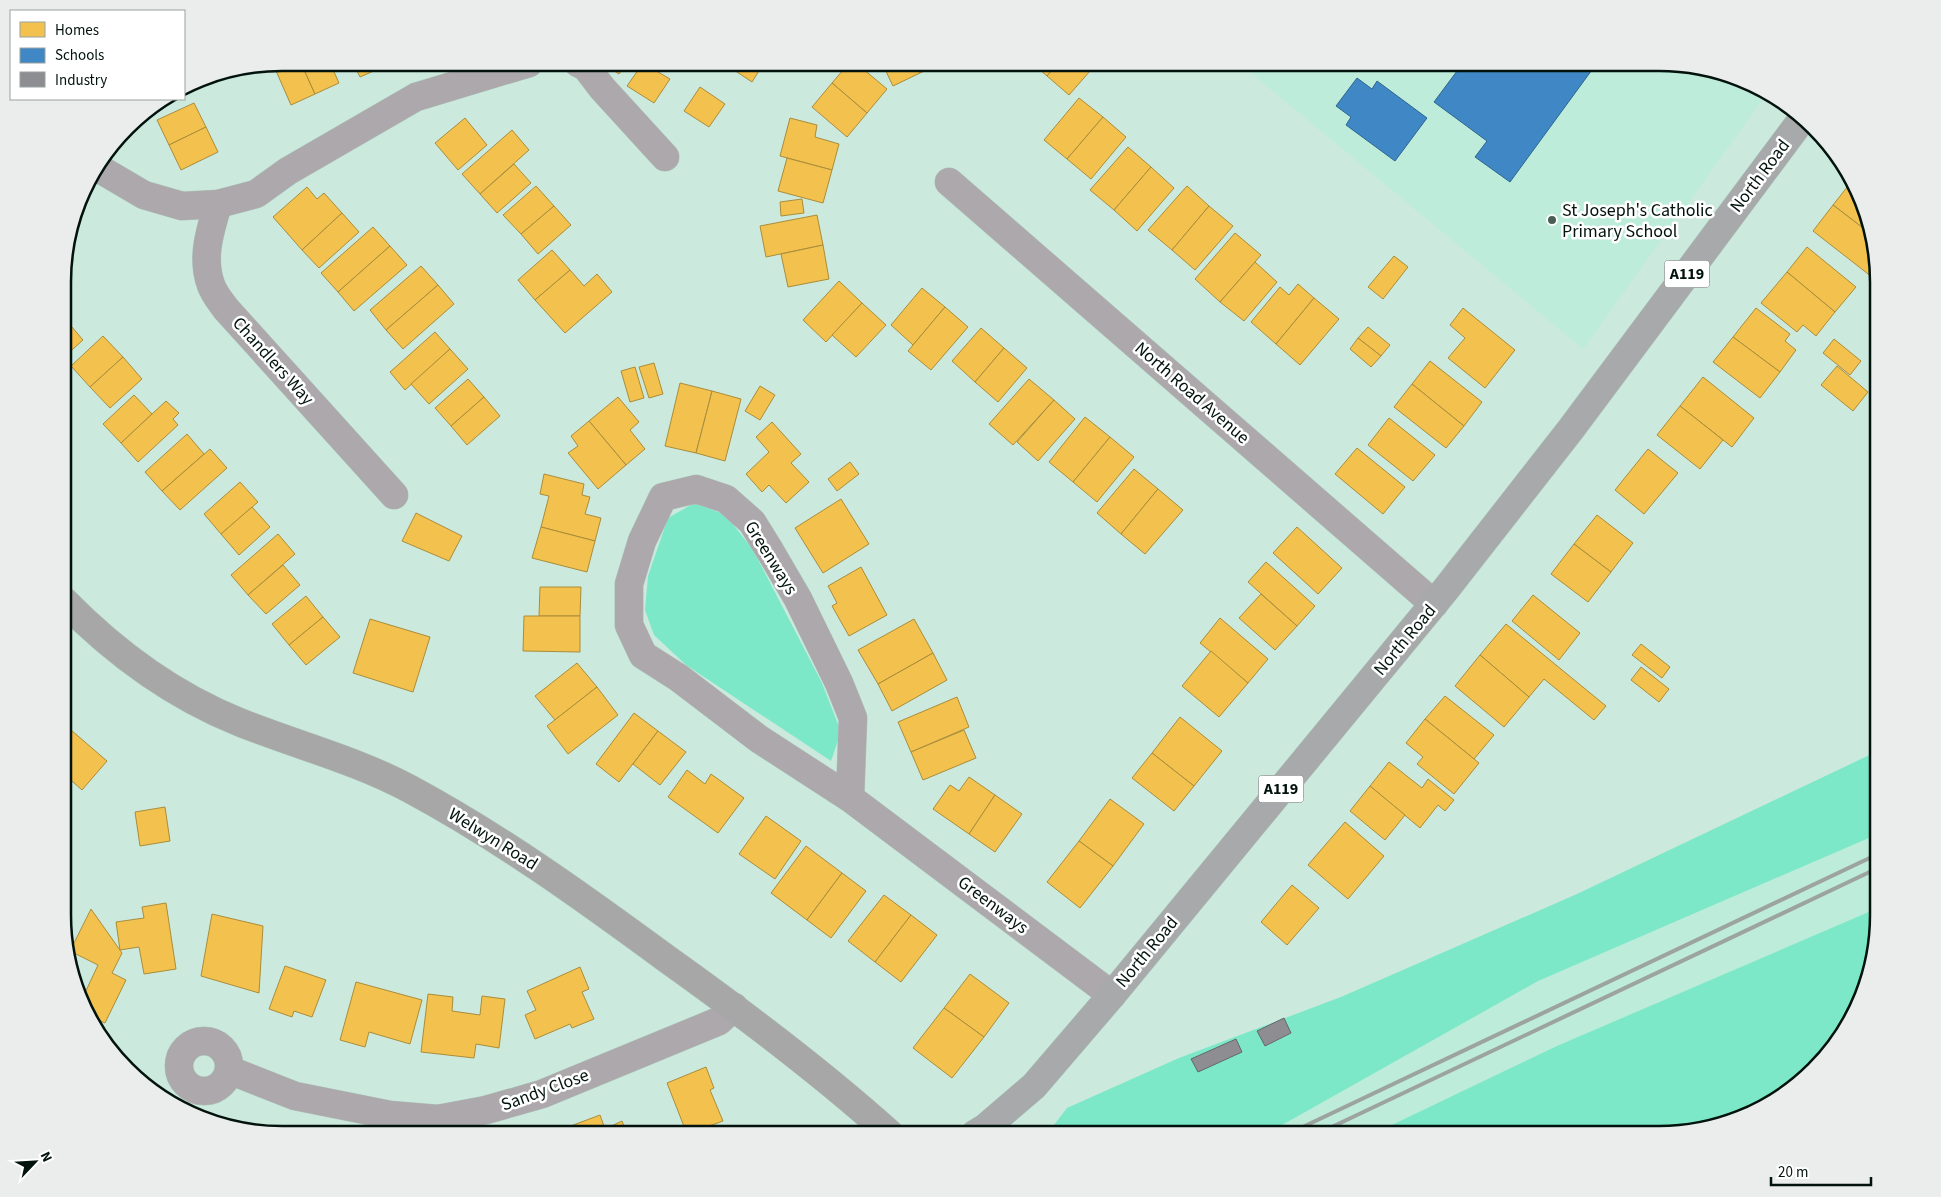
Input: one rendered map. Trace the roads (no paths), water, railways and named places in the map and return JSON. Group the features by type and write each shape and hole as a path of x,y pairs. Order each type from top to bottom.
{"main road":[{"name":"North Road","path":"987,1126 1034,1086 1112,995 1434,604 1571,429 1798,124"},
{"name":"Welwyn Road","path":"71,608 126,658 172,690 238,722 381,774 482,831 562,884 734,1007 822,1076 881,1126"}],"street":[{"path":"103,171 144,195 182,206 218,204 256,194 288,171 416,97 500,71"},
{"path":"589,71 602,88 665,157"},
{"name":"North Road Avenue","path":"949,182 1434,604"},
{"name":"Chandlers Way","path":"218,204 208,237 206,263 211,287 226,309 394,495"},
{"name":"Greenways","path":"850,798 853,718 839,683 798,600 752,522 726,499 696,489 663,497 642,541 629,584 629,625 643,655 679,678 759,739 850,798 1112,995"},
{"name":"Sandy Close","path":"229,1070 296,1096 390,1115 438,1119 486,1110 542,1094 719,1020 734,1007"}],"railway":[{"path":"1305,1126 1870,858"},
{"path":"1334,1126 1870,872"}],"place":[{"name":"St Joseph's Catholic Primary School","path":"1552,220"}]}
